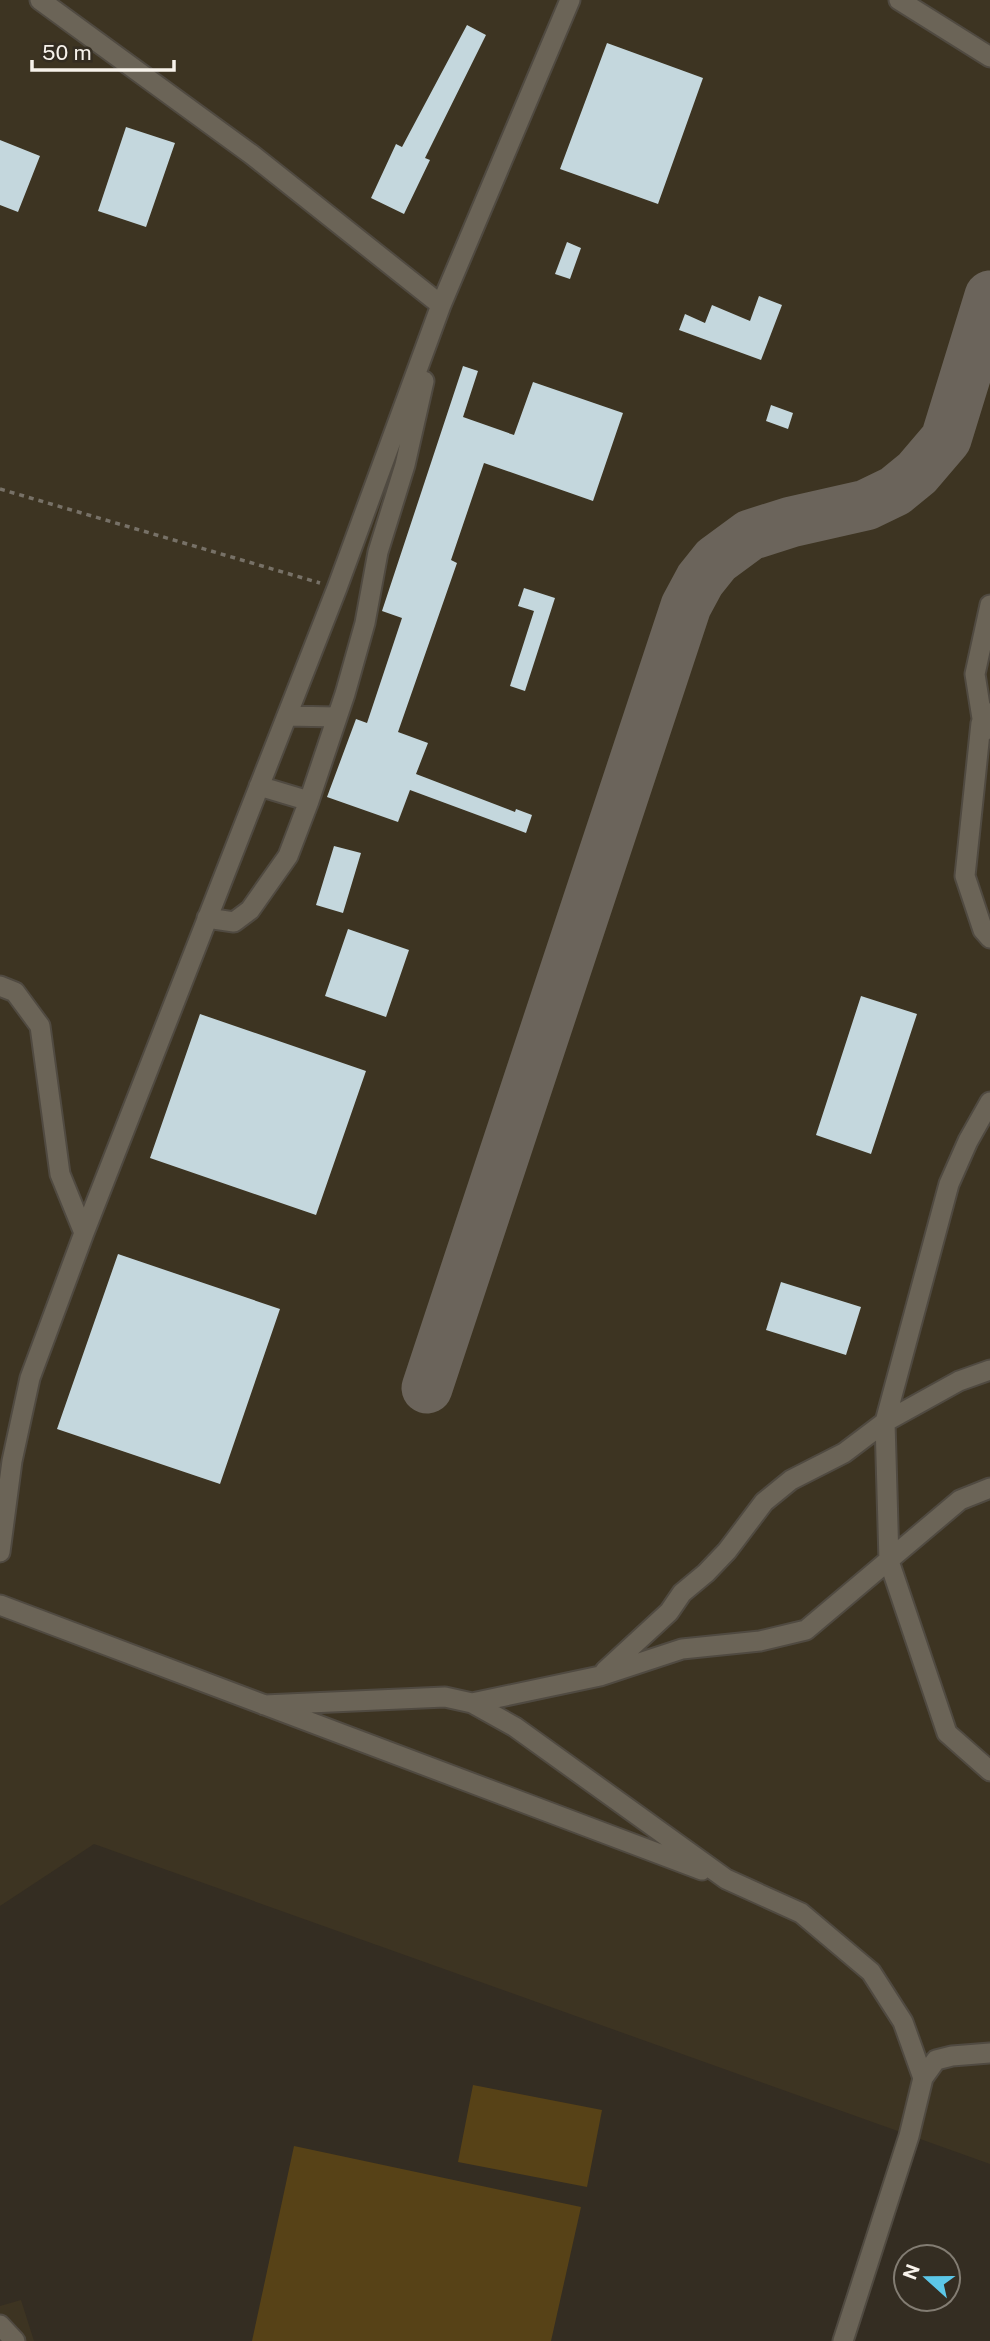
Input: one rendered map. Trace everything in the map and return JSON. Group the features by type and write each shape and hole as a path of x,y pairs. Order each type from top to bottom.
{"lane":[{"path":"40,0 251,154 441,305"},
{"path":"0,1552 12,1461 30,1378 84,1233 337,588 441,305 570,0"},
{"path":"899,0 990,57"},
{"path":"207,918 234,922 250,910 288,856 309,801 365,623 378,552 405,465 441,305"},
{"path":"990,605 975,674 986,718 990,756"},
{"path":"287,716 337,717"},
{"path":"986,718 965,876 982,930 990,938"},
{"path":"259,786 309,801"},
{"path":"0,986 15,992 40,1026 60,1174 84,1233"},
{"path":"990,1102 968,1141 949,1184 885,1422 889,1561 947,1733 990,1771"},
{"path":"600,1676 669,1612 682,1593 727,1551 764,1502 791,1480 844,1453 885,1422 959,1381 990,1370"},
{"path":"472,1703 600,1676 682,1649 760,1641 806,1630 960,1500 990,1488"},
{"path":"0,1605 726,1879 801,1913 871,1972 903,2022 923,2078"},
{"path":"264,1705 445,1697 472,1703 515,1727 726,1879"},
{"path":"843,2341 909,2136 923,2078 936,2060 987,2049"},
{"path":"0,2325 15,2341"}],"path":[{"path":"0,489 337,588"}],"shaded area":[{"path":"0,0 990,0 990,2164 94,1844 0,1906"},
{"path":"473,2085 602,2110 587,2187 458,2162"},
{"path":"294,2146 581,2207 551,2341 252,2341"},
{"path":"21,2300 34,2341 0,2341 0,2306"}],"building":[{"path":"467,25 486,35 425,158 430,160 404,214 371,198 396,144 402,147"},
{"path":"607,43 703,78 658,204 560,169"},
{"path":"126,127 175,143 146,227 98,211"},
{"path":"0,140 40,156 18,212 0,205"},
{"path":"567,242 581,248 570,279 555,274"},
{"path":"759,296 782,305 761,360 679,330 685,314 705,323 712,305 750,321"},
{"path":"463,366 478,371 463,417 514,435 533,382 623,413 593,501 484,463 451,560 457,563 398,732 428,743 416,774 515,812 516,809 532,815 526,833 410,790 398,822 327,797 356,719 367,723 402,618 382,611"},
{"path":"771,405 793,413 788,429 766,421"},
{"path":"524,588 555,598 525,691 510,686 534,611 518,606"},
{"path":"334,846 361,853 343,913 316,905"},
{"path":"348,929 409,950 386,1017 325,996"},
{"path":"861,996 917,1014 871,1154 816,1135"},
{"path":"200,1014 366,1071 316,1215 150,1158"},
{"path":"118,1254 280,1309 220,1484 57,1429"},
{"path":"781,1282 861,1307 846,1355 766,1330"}],"taxiway":[{"path":"427,1388 686,606 700,580 716,560 750,535 791,522 866,505 895,491 917,473 946,439 990,296"}]}
